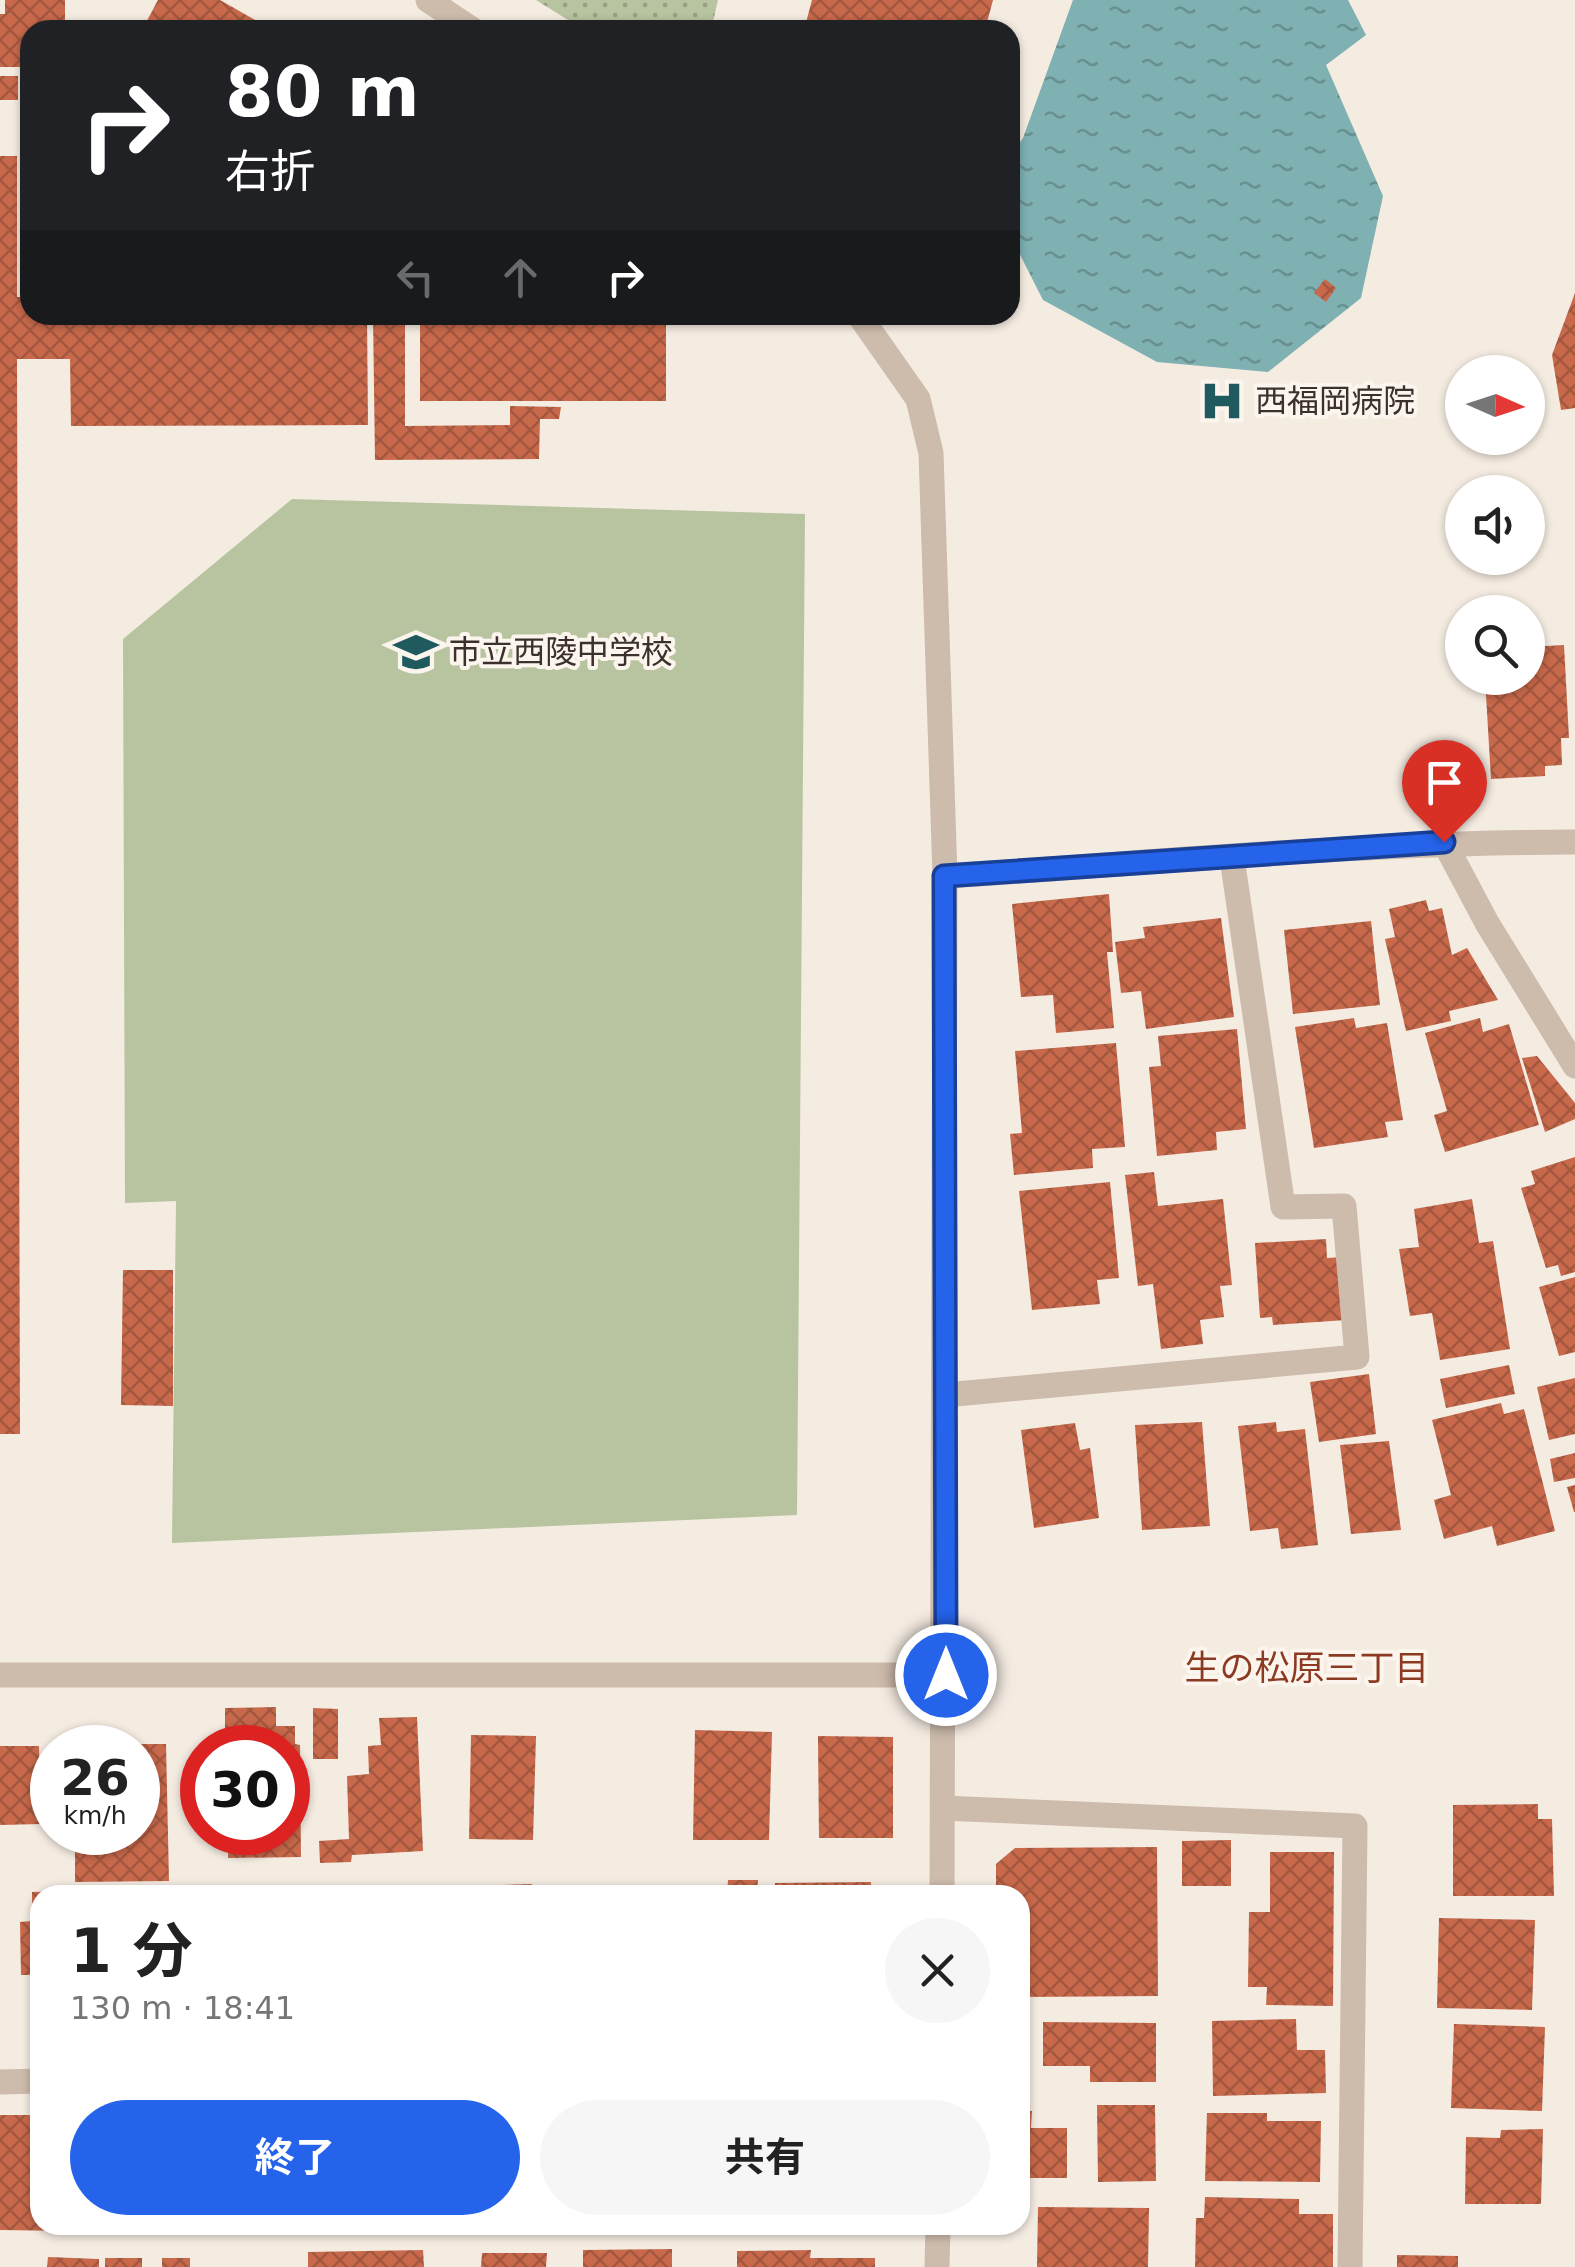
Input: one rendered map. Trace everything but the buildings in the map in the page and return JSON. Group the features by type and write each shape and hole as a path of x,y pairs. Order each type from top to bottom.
{"street":[{"path":"428,0 458,20"},
{"path":"866,325 918,399 932,453 944,876 946,1675 942,1885"},
{"path":"1444,842 1487,923 1575,1066"},
{"path":"944,876 1232,858 1330,847 1575,842"},
{"path":"945,1395 1357,1357 1344,1206 1283,1208 1232,858"},
{"path":"0,1675 946,1675"},
{"path":"943,1808 1355,1826 1350,2267"},
{"path":"0,2082 30,2081"},
{"path":"937,2267 938,2235"}],"green space":[{"path":"536,0 718,0 713,20 568,20"},
{"name":"市立西陵中学校","path":"292,499 805,514 797,1515 172,1543 176,1201 125,1203 123,639"}],"water":[{"path":"1073,0 1348,0 1366,35 1326,65 1383,196 1361,298 1268,372 1157,362 1043,300 1020,255 1023,138"}],"place":[{"name":"西福岡病院","path":"1222,401"},
{"name":"市立西陵中学校","path":"416,652"}],"district":[{"name":"生の松原三丁目","path":"1307,1668"}],"route":[{"path":"946,1675 944,876 1444,842"}]}
